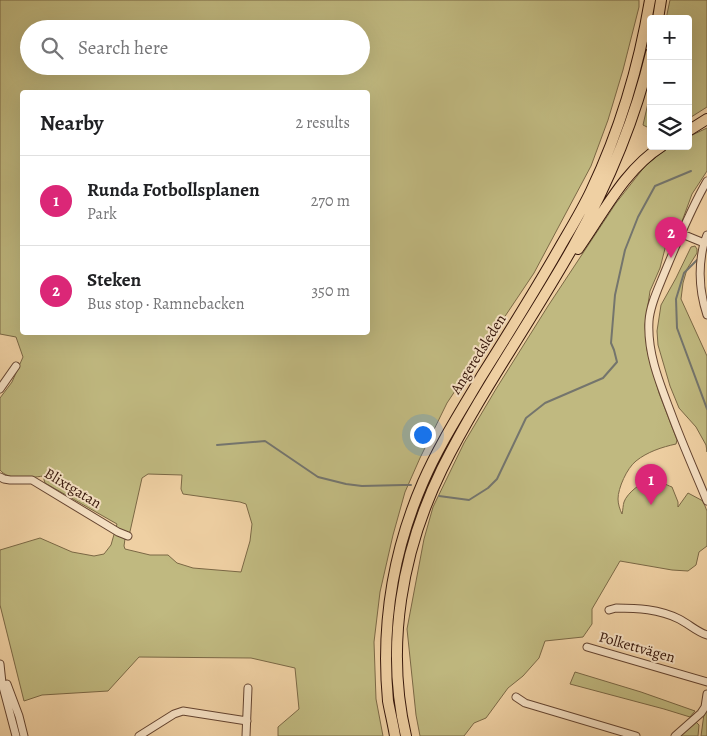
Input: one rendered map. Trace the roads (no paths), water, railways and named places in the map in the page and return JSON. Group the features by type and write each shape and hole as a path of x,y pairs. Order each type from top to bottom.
{"highway":[{"path":"659,15 661,0"},
{"name":"Angeredsleden","path":"395,736 386,670 386,632 390,591 404,532 424,481 446,437 542,278 591,191 628,94 644,34 650,2"},
{"name":"Angeredsleden","path":"406,736 400,701 397,649 402,596 413,544 436,482 459,437 482,396 548,290 591,212 615,161 633,114 649,60"},
{"path":"692,128 707,119"},
{"path":"692,130 707,124"},
{"path":"548,290 629,176 657,150"}],"street":[{"path":"707,181 690,213 653,302 649,319 649,339 654,364 690,462 707,501"},
{"path":"682,234 704,243"},
{"path":"707,235 700,267 701,293 707,315"},
{"path":"0,389 16,366"},
{"name":"Blixtgatan","path":"0,477 10,480 32,480 118,532 128,536"},
{"path":"609,610 630,608 664,613 707,635"},
{"name":"Polkettvägen","path":"587,647 707,682"},
{"path":"0,664 19,716 24,736"},
{"path":"2,673 2,683 16,736"},
{"path":"246,736 248,688"},
{"path":"675,736 701,713 705,707 707,694"},
{"path":"516,696 525,703 636,736"},
{"path":"139,736 174,714 183,711 247,721"}],"waterway":[{"path":"439,496 469,500 488,488 497,479 526,418 545,403 603,378 617,362 611,343 615,295 625,250 638,217 655,186 691,171"},
{"path":"698,259 684,273 676,299 677,328 707,409"},
{"path":"217,445 265,441 318,477 362,486 411,485"}],"place":[{"name":"Steken","path":"671,258"},
{"name":"Runda Fotbollsplanen","path":"651,505"}]}
